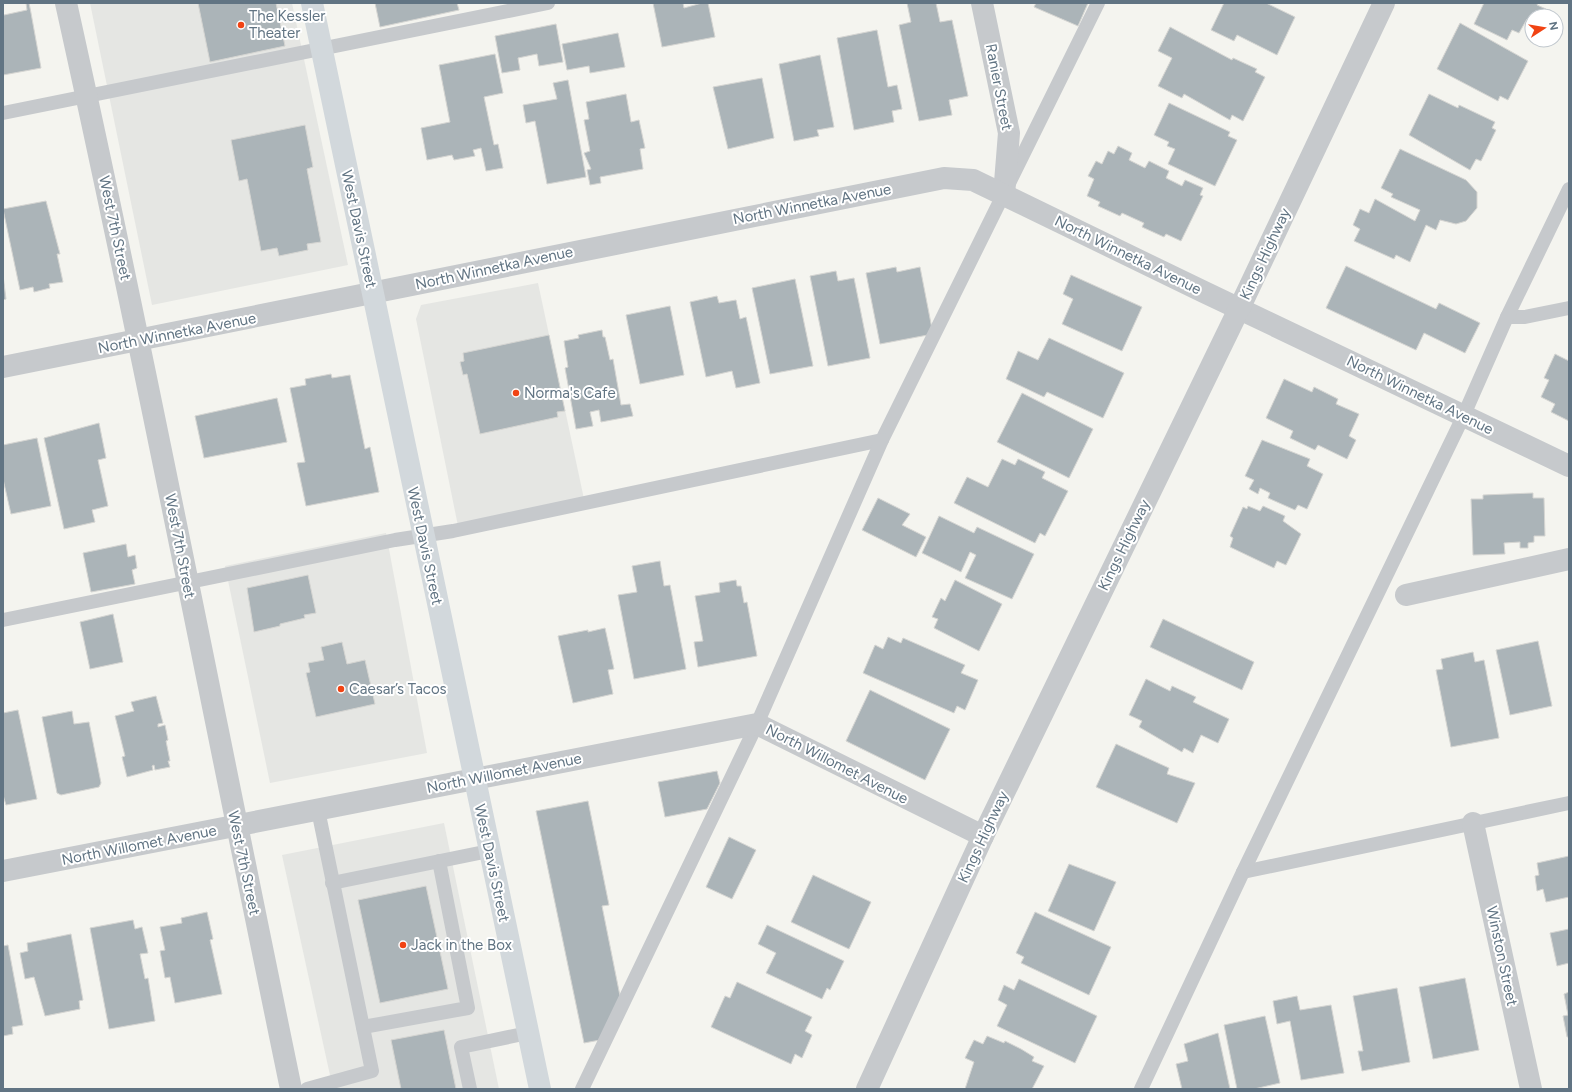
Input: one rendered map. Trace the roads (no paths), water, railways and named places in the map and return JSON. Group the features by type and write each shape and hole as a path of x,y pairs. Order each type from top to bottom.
{"main road":[{"name":"West Davis Street","path":"312,3 422,535 540,1089"}],"street":[{"name":"West 7th Street","path":"66,3 139,341 236,826 291,1089"},
{"name":"Ranier Street","path":"982,3 1009,133 1004,195"},
{"name":"Kings Highway","path":"867,1089 983,836 1239,309 1384,3"},
{"name":"North Winnetka Avenue","path":"3,367 139,341 944,178 974,180 1463,417 1569,466"},
{"path":"1406,595 1569,559"},
{"name":"North Willomet Avenue","path":"3,871 757,724 983,836"},
{"name":"Winston Street","path":"1473,823 1531,1089"}],"lane":[{"path":"3,113 548,3"},
{"path":"582,1089 757,724 882,440 1098,3"},
{"path":"1141,1089 1243,872 1463,417 1507,317 1569,189"},
{"path":"1507,317 1525,317 1569,308"},
{"path":"3,620 422,535 453,531 882,440"},
{"path":"1243,872 1569,803"},
{"path":"307,1089 372,1071 318,810"},
{"path":"332,883 489,851"},
{"path":"363,1027 468,1008 439,861"},
{"path":"470,1089 461,1047 528,1033"}],"place":[{"name":"The Kessler Theater","path":"241,25"},
{"name":"Norma's Cafe","path":"516,393"},
{"name":"Caesar’s Tacos","path":"341,689"},
{"name":"Jack in the Box","path":"403,945"}]}
